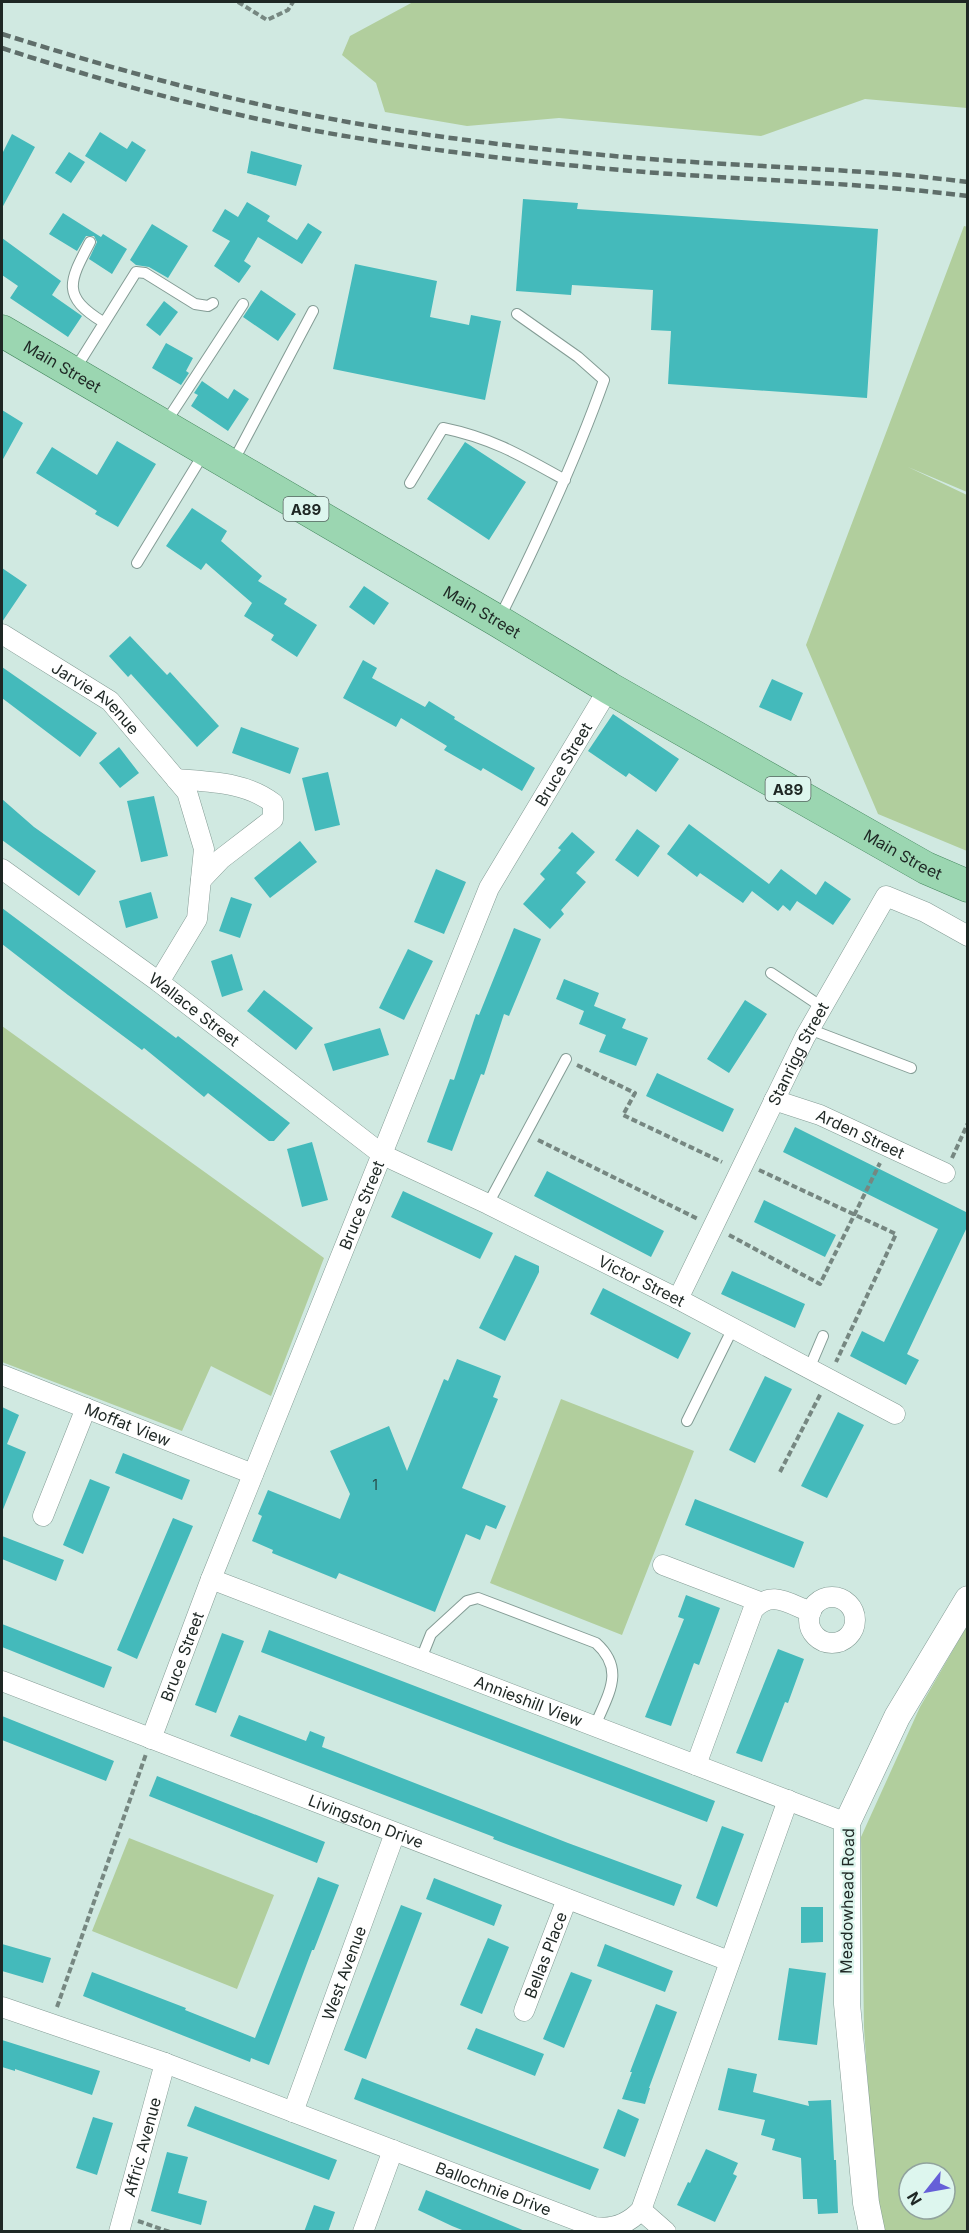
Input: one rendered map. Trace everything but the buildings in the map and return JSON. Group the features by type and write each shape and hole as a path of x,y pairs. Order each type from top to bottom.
{"main road":[{"name":"Main Street","path":"2,331 609,688 926,868 968,886"}],"street":[{"name":"Jarvie Avenue","path":"2,634 110,701 187,792 204,849 197,919 159,982"},
{"name":"Bruce Street","path":"152,1739 211,1579 489,888 609,688"},
{"path":"176,779 225,784 260,793 273,803 273,819 221,859 201,880"},
{"name":"Wallace Street","path":"2,869 159,982 382,1155"},
{"name":"Stanrigg Street","path":"678,1299 809,1029 886,896 925,912 968,936"},
{"name":"Arden Street","path":"774,1100 820,1115 945,1173"},
{"name":"Victor Street","path":"382,1155 488,1204 678,1299 895,1414"},
{"name":"Moffat View","path":"2,1375 253,1474"},
{"path":"43,1516 86,1408"},
{"path":"663,1565 760,1602"},
{"name":"Annieshill View","path":"211,1579 847,1823"},
{"path":"696,1765 753,1610 760,1602 775,1598 811,1612"},
{"name":"Meadowhead Road","path":"872,2232 866,2203 847,2004 847,1823 897,1717 968,1599"},
{"name":"Livingston Drive","path":"2,1682 729,1961"},
{"path":"666,2232 641,2210 788,1800"},
{"name":"West Avenue","path":"293,2112 394,1833"},
{"name":"Bellas Place","path":"524,2011 567,1899"},
{"name":"Ballochnie Drive","path":"2,2007 165,2063 594,2227 620,2225 641,2210"},
{"name":"Affric Avenue","path":"121,2224 165,2063"},
{"path":"363,2232 393,2150"}],"lane":[{"path":"90,242 74,276 73,291 76,301 82,308 103,322"},
{"path":"72,374 136,272 145,273 195,304 208,306 213,303"},
{"path":"163,427 243,304"},
{"path":"137,563 218,458 314,311"},
{"path":"498,621 565,480 585,434 604,380 578,357 517,314"},
{"path":"410,483 443,428 505,446 565,480"},
{"path":"771,973 822,1007"},
{"path":"809,1029 911,1068"},
{"path":"488,1204 566,1059"},
{"path":"687,1421 733,1329"},
{"path":"809,1369 823,1336"},
{"path":"421,1659 432,1634 468,1601 478,1598 577,1635 596,1643 609,1654 614,1678 595,1726"}],"path":[{"path":"238,2 267,20 288,10 293,2"},
{"path":"566,1059 635,1093 623,1115 721,1164 726,1154 896,1234 828,1379 780,1472"},
{"path":"945,1173 968,1123"},
{"path":"52,2023 152,1739"},
{"path":"121,2224 170,2232"}],"green space":[{"path":"413,2 967,2 967,108 865,99 761,136 559,118 467,126 385,112 376,83 342,55 350,36"},
{"path":"964,226 968,227 967,492 908,467 967,495 967,851 878,814 806,645"},
{"path":"2,1026 324,1258 271,1396 211,1366 182,1431 2,1362"},
{"path":"561,1399 694,1451 622,1635 490,1583"},
{"path":"967,1626 967,2231 884,2231 876,2205 864,2028 861,1837 920,1707"},
{"path":"129,1838 274,1895 237,1989 92,1931"}],"railway":[{"path":"2,34 197,90 276,108 427,135 614,156 879,173 968,182"},
{"path":"2,48 194,104 311,130 422,148 609,169 878,187 968,196"}]}
